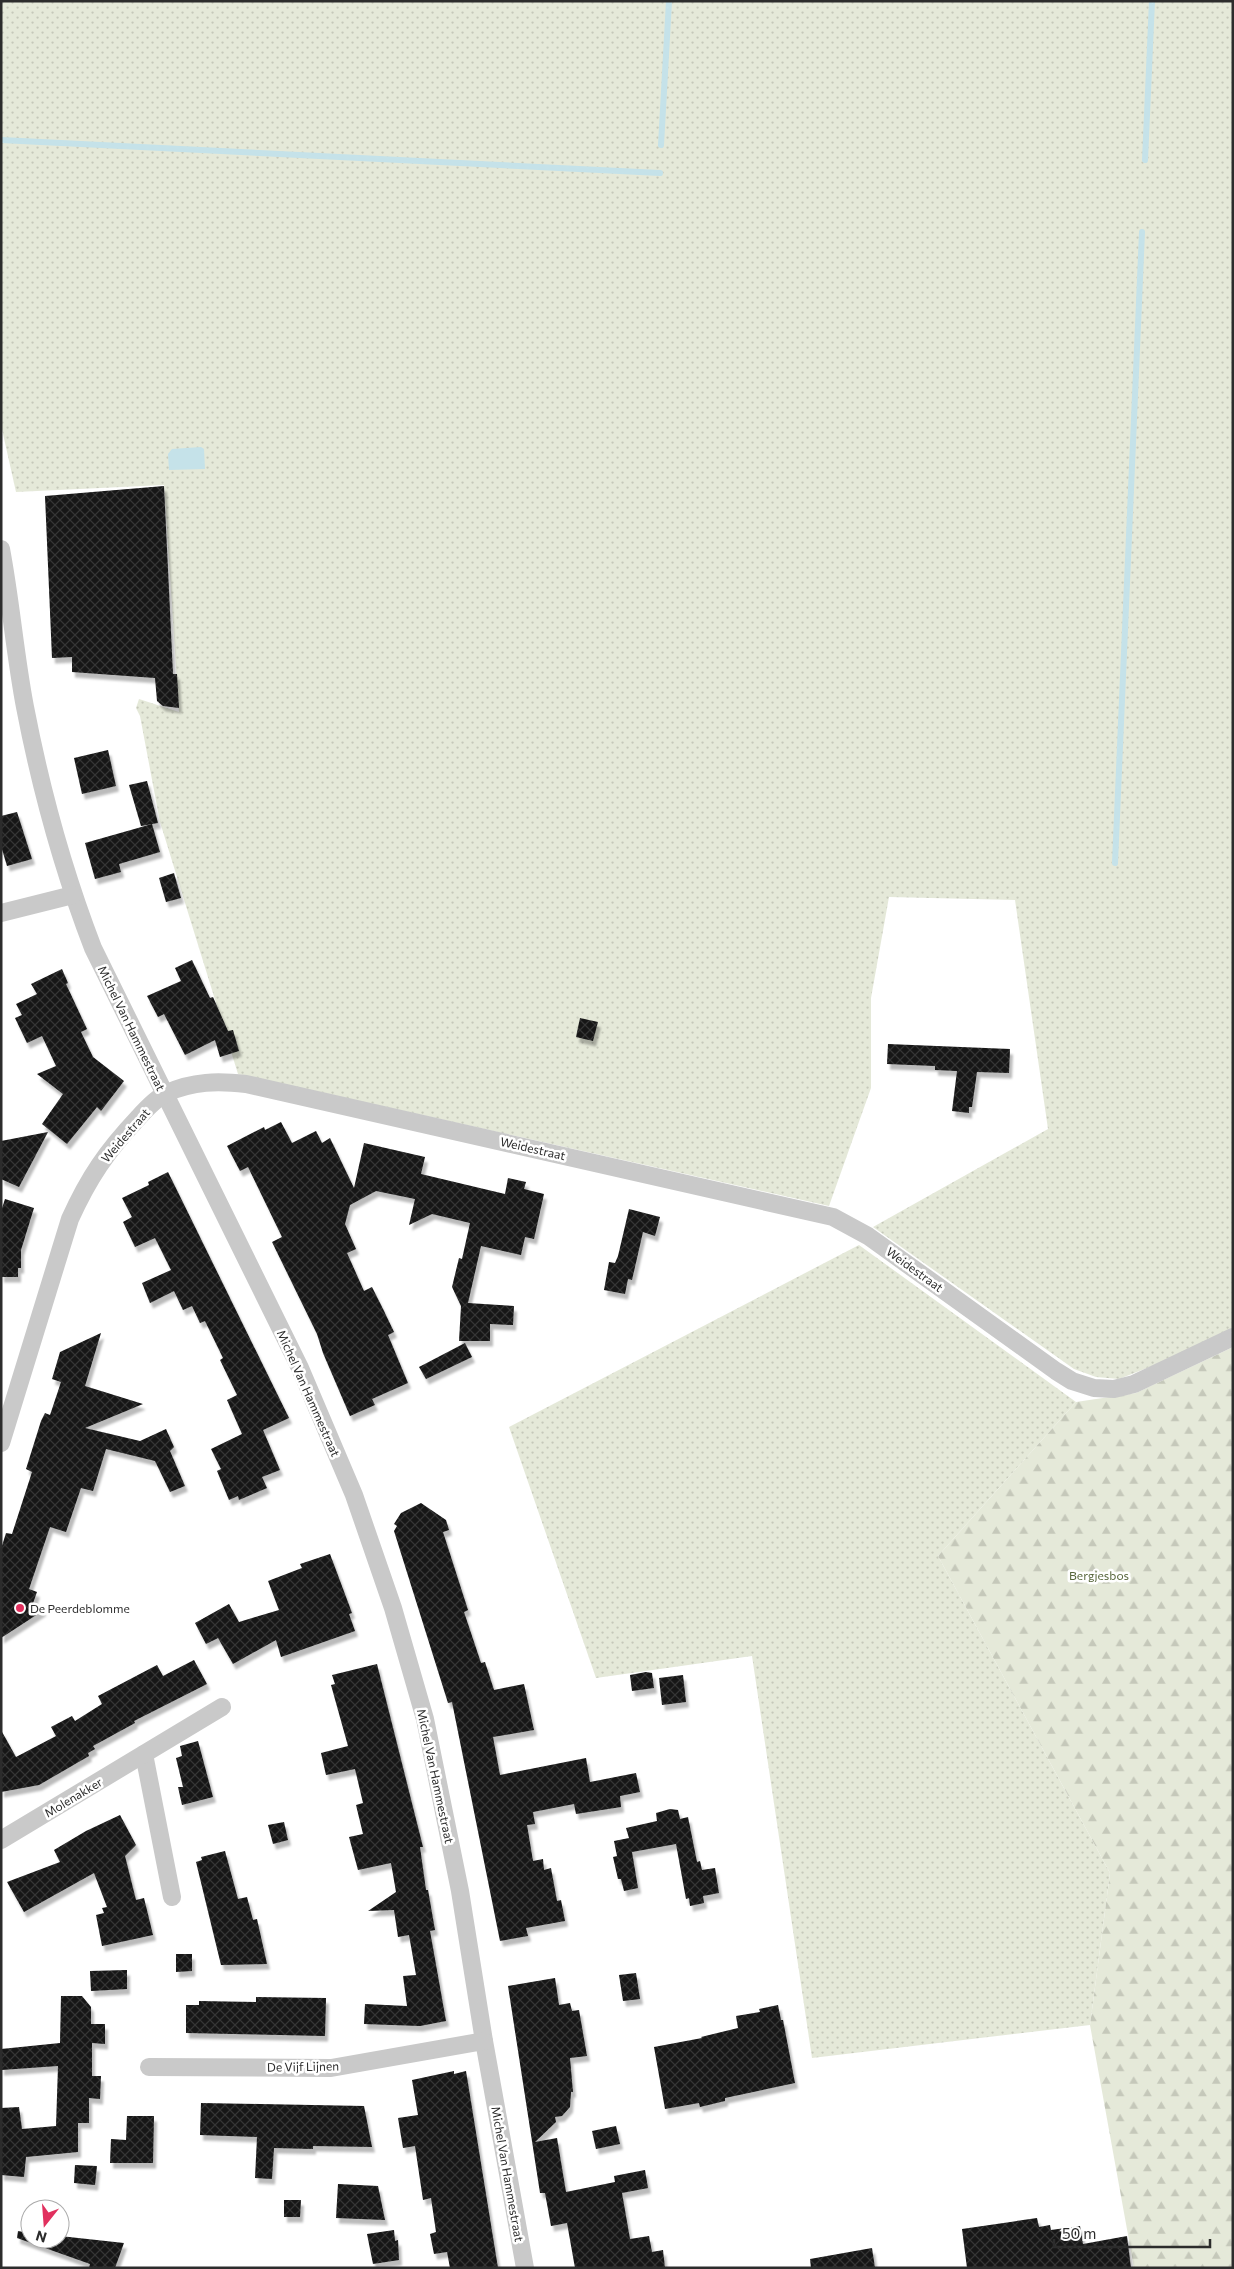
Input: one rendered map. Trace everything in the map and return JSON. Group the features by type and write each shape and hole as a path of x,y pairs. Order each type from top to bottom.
{"street":[{"name":"Michel Van Hammestraat","path":"1,549 25,706 48,814 73,895 93,948 300,1368 354,1495 390,1598 425,1719 460,1891 484,2041 525,2268"},
{"path":"1,913 73,895"},
{"name":"Weidestraat","path":"1,1443 70,1219 86,1184 108,1152 147,1108 164,1094 186,1085 222,1081 246,1084 833,1217 868,1236 1056,1371 1072,1381 1094,1388 1114,1389 1134,1384 1233,1337"},
{"name":"Molenakker","path":"1,1840 222,1707"},
{"path":"144,1754 172,1897"},
{"name":"De Vijf Lijnen","path":"149,2067 331,2068 484,2041"}],"green space":[{"path":"1,1 1233,1 1233,1330 1193,1350 1119,1379 1096,1377 1074,1369 873,1227 1048,1129 1015,900 889,897 871,998 871,1088 829,1206 238,1074 160,822 140,716 136,708 139,699 179,712 164,485 16,492 1,425"},
{"path":"859,1245 1076,1402 938,1556 1110,1873 1090,2025 812,2058 752,1656 596,1678 509,1427"},
{"name":"Bergjesbos","path":"1233,1347 1233,2268 1134,2268 1090,2025 1110,1873 938,1556 1076,1402 1136,1393"}],"water":[{"path":"201,447 204,449 205,469 169,470 168,454 172,449"}],"building":[{"path":"164,486 173,674 177,674 179,708 163,706 157,701 155,678 72,672 72,657 52,658 45,496"},
{"path":"108,750 116,786 82,794 74,758"},
{"path":"147,781 158,823 141,826 129,785"},
{"path":"17,812 32,859 7,866 1,846 1,816"},
{"path":"152,824 160,852 119,864 121,872 95,879 85,843"},
{"path":"174,873 181,898 166,902 159,878"},
{"path":"192,960 210,998 213,997 228,1031 233,1030 239,1051 220,1057 215,1040 185,1055 164,1014 158,1017 147,996 181,981 175,968"},
{"path":"62,969 68,983 66,984 87,1029 81,1032 93,1057 124,1081 101,1111 97,1107 67,1144 42,1124 63,1094 37,1074 56,1066 42,1036 27,1043 15,1018 22,1015 16,1004 37,994 31,984"},
{"path":"580,1018 598,1022 593,1041 576,1037"},
{"path":"888,1044 1010,1049 1009,1073 977,1072 972,1107 969,1107 969,1113 952,1111 957,1071 935,1070 935,1066 887,1064"},
{"path":"281,1122 292,1143 316,1131 322,1143 330,1138 354,1188 364,1143 425,1157 421,1174 505,1194 508,1178 526,1182 524,1189 544,1194 534,1239 525,1237 521,1255 481,1246 468,1303 514,1306 513,1325 490,1324 490,1341 459,1341 461,1306 452,1287 459,1258 462,1259 470,1223 432,1214 409,1225 415,1199 376,1191 350,1205 345,1224 356,1249 347,1253 364,1291 372,1287 394,1332 388,1335 408,1383 372,1399 375,1405 350,1416 323,1353 317,1334 272,1242 282,1237 248,1167 240,1171 227,1146 264,1127 265,1130"},
{"path":"48,1132 19,1187 1,1179 1,1141"},
{"path":"168,1172 289,1418 263,1430 280,1470 262,1477 267,1488 239,1500 238,1496 229,1500 217,1471 221,1469 211,1449 242,1434 227,1400 237,1395 220,1360 223,1358 205,1321 200,1323 192,1306 183,1310 174,1291 150,1303 142,1283 171,1270 155,1238 135,1247 123,1222 132,1217 122,1198 149,1185 148,1182"},
{"path":"5,1199 34,1208 21,1250 21,1268 18,1268 18,1277 1,1277 1,1211"},
{"path":"629,1209 660,1217 655,1236 643,1232 632,1280 628,1279 625,1294 604,1290 609,1262 615,1263 618,1256"},
{"path":"101,1333 85,1386 143,1404 85,1428 140,1441 166,1429 174,1447 170,1451 185,1486 170,1492 155,1461 106,1449 93,1491 81,1488 66,1532 50,1527 29,1589 37,1592 32,1606 44,1610 1,1638 1,1549 6,1533 12,1534 32,1472 26,1469 41,1421 45,1413 50,1415 61,1382 52,1379 60,1352"},
{"path":"465,1343 472,1357 426,1379 419,1367"},
{"path":"421,1503 446,1520 449,1530 443,1532 468,1610 464,1612 481,1663 485,1662 494,1690 524,1684 534,1730 493,1737 500,1775 586,1758 590,1782 636,1773 640,1792 620,1796 621,1807 576,1814 574,1804 533,1812 535,1824 527,1825 533,1861 543,1859 544,1870 551,1868 557,1901 561,1900 565,1921 526,1928 528,1936 500,1941 452,1702 448,1703 394,1531 397,1526 394,1524 401,1513"},
{"path":"330,1554 352,1613 349,1614 355,1631 281,1657 276,1640 233,1664 218,1638 206,1644 195,1623 229,1604 239,1622 279,1610 268,1581 302,1568 300,1564"},
{"path":"194,1660 207,1684 134,1721 135,1723 93,1746 95,1749 88,1753 89,1756 39,1785 1,1792 1,1730 16,1757 56,1736 51,1727 72,1716 75,1721 102,1704 98,1696 157,1665 163,1676"},
{"path":"377,1664 423,1847 420,1847 426,1890 428,1890 435,1930 430,1931 446,2021 420,2026 364,2024 365,2004 407,2006 403,1976 416,1975 409,1935 398,1937 394,1910 368,1911 396,1892 391,1863 358,1870 349,1837 363,1834 356,1805 363,1803 355,1769 326,1775 321,1753 348,1746 331,1685 335,1684 332,1675"},
{"path":"646,1672 652,1673 654,1688 632,1691 630,1675"},
{"path":"683,1675 686,1702 662,1705 659,1678"},
{"path":"198,1741 213,1797 182,1805 178,1787 183,1787 176,1758 182,1756 180,1746"},
{"path":"670,1809 678,1810 680,1819 688,1817 697,1862 700,1861 702,1870 715,1868 719,1893 703,1896 704,1903 690,1906 689,1898 686,1899 676,1844 632,1852 638,1888 624,1891 621,1879 618,1879 613,1857 617,1856 614,1841 629,1838 626,1828 657,1821 656,1813"},
{"path":"120,1815 136,1845 125,1856 136,1900 144,1898 153,1935 102,1946 96,1915 104,1913 102,1908 107,1907 94,1873 24,1912 7,1882 60,1862 54,1850 86,1831"},
{"path":"284,1822 288,1840 273,1844 268,1825"},
{"path":"225,1851 238,1899 247,1897 253,1920 257,1919 267,1964 221,1965 196,1862 202,1860 201,1857"},
{"path":"176,1954 192,1954 192,1971 176,1972"},
{"path":"127,1970 127,1989 91,1991 90,1971"},
{"path":"636,1973 640,1999 623,2001 619,1975"},
{"path":"555,1978 559,2005 570,2003 572,2011 579,2010 587,2056 570,2058 573,2092 571,2092 570,2107 562,2116 555,2117 556,2122 535,2142 557,2138 566,2192 615,2182 614,2176 645,2170 648,2188 622,2193 630,2239 649,2236 652,2252 663,2250 665,2268 575,2268 567,2223 551,2226 545,2193 540,2193 508,1986"},
{"path":"61,1996 82,1996 91,2007 91,2024 105,2024 105,2044 92,2043 92,2076 101,2076 100,2099 89,2098 89,2123 78,2123 78,2152 26,2157 24,2177 1,2175 1,2108 19,2107 22,2129 56,2126 58,2066 1,2070 1,2049 60,2043"},
{"path":"256,1997 326,1998 325,2036 186,2033 186,2005 199,2005 199,2001 256,2002"},
{"path":"778,2005 781,2020 783,2020 795,2083 725,2098 725,2101 700,2107 699,2103 665,2109 654,2047 702,2038 738,2028 736,2016 760,2012 759,2009"},
{"path":"454,2071 454,2074 466,2071 498,2268 450,2268 447,2252 434,2254 430,2234 436,2232 431,2198 423,2200 415,2146 403,2148 398,2118 418,2115 412,2080"},
{"path":"201,2103 364,2106 372,2147 313,2146 313,2149 274,2148 272,2179 255,2178 257,2137 200,2135"},
{"path":"127,2116 154,2116 153,2163 110,2163 111,2139 126,2140"},
{"path":"616,2126 620,2144 596,2149 592,2131"},
{"path":"75,2165 97,2166 95,2185 74,2183"},
{"path":"338,2184 378,2186 385,2220 336,2218"},
{"path":"284,2200 301,2200 300,2217 284,2217"},
{"path":"1037,2218 1039,2227 1050,2225 1051,2230 1080,2226 1083,2244 1127,2236 1131,2268 967,2268 962,2229"},
{"path":"394,2230 395,2241 398,2240 399,2260 373,2264 367,2234"},
{"path":"18,2231 20,2231 20,2239 17,2238"},
{"path":"70,2237 124,2243 115,2268 89,2268 90,2264 48,2249 70,2249"},
{"path":"872,2248 875,2268 811,2268 810,2259"}],"waterway":[{"path":"661,145 669,1"},
{"path":"1145,160 1152,1"},
{"path":"1,140 660,173"},
{"path":"1115,863 1142,232"}],"place":[{"name":"De Peerdeblomme","path":"20,1608"}]}
